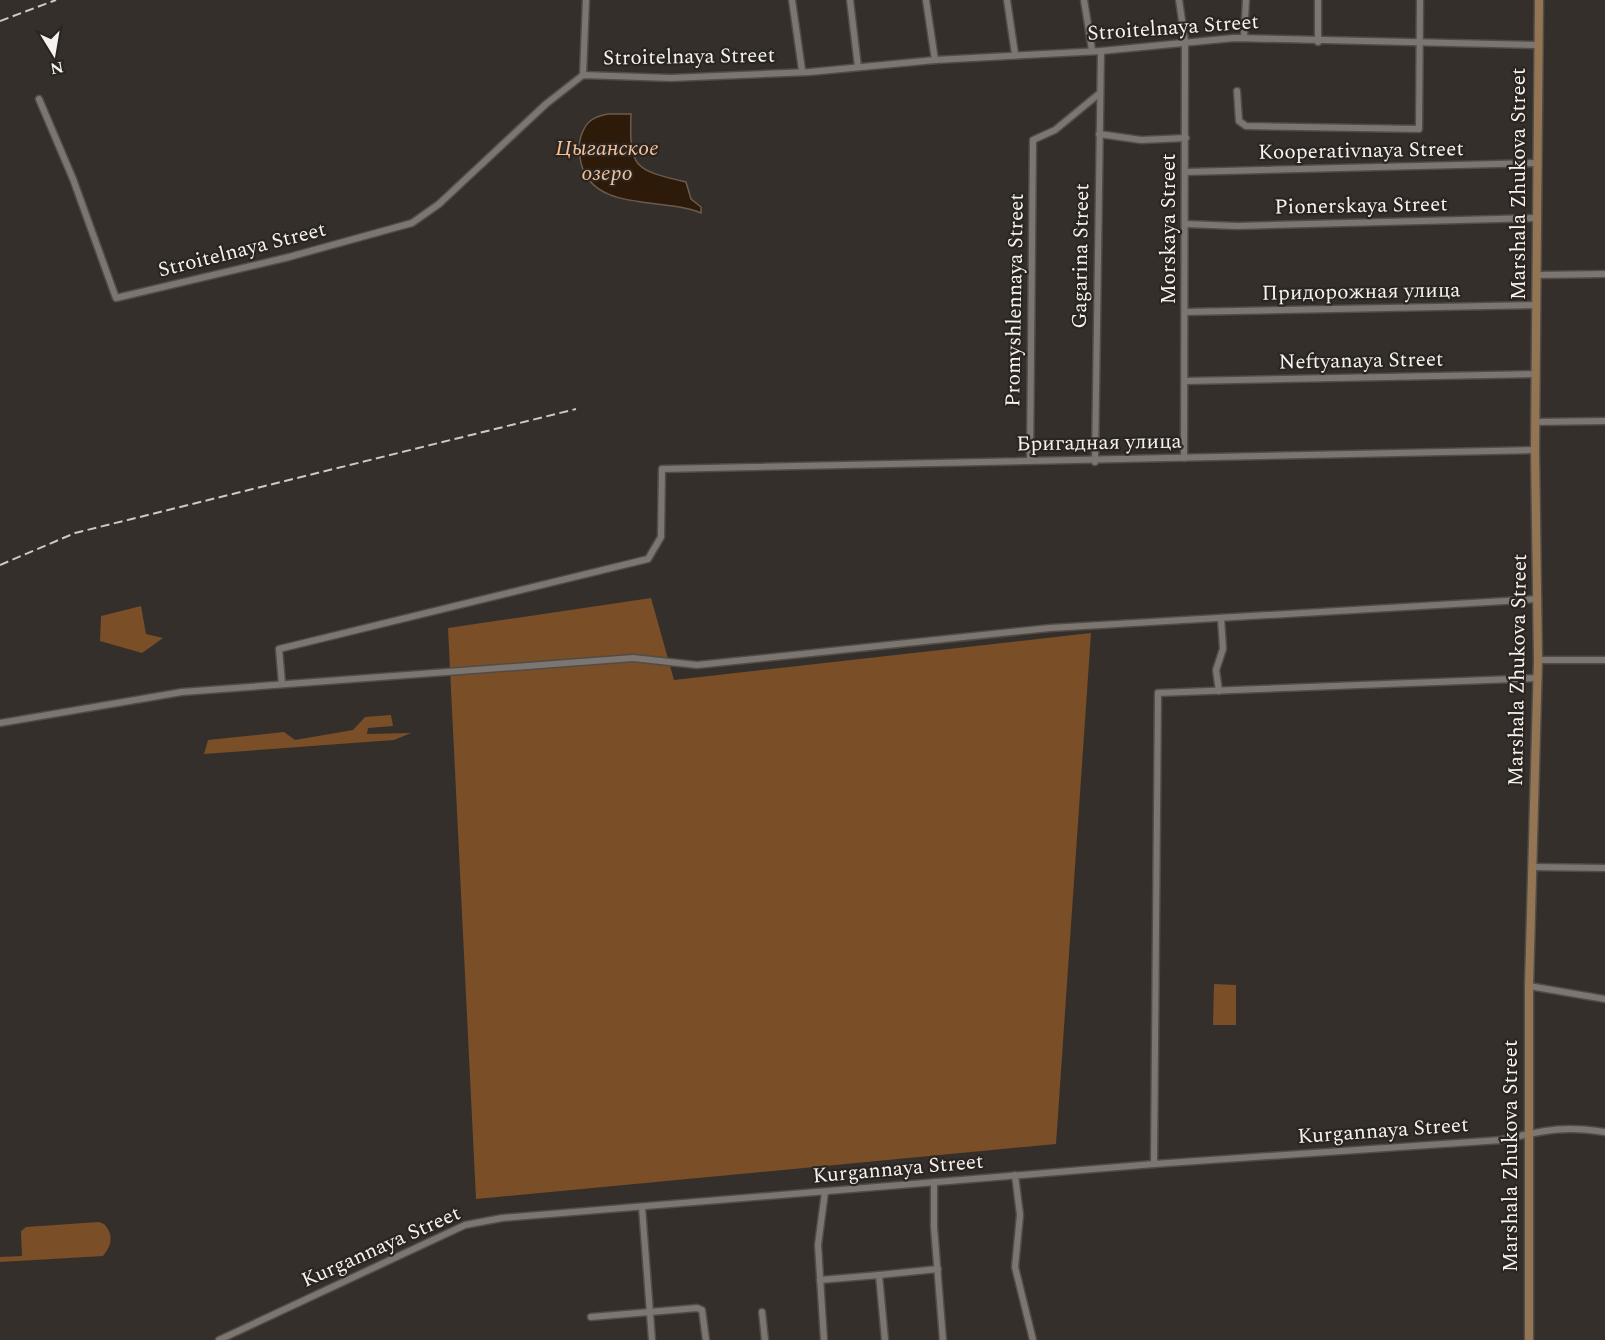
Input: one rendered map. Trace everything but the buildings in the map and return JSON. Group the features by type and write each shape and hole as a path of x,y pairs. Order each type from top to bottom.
{"main road":[{"name":"Marshala Zhukova Street","path":"1529,1340 1529,986 1538,660 1535,422 1539,0"}],"street":[{"path":"583,75 586,0"},
{"path":"792,0 802,70"},
{"path":"850,0 858,67"},
{"path":"926,0 935,60"},
{"path":"1007,0 1015,54"},
{"path":"1084,0 1092,50"},
{"name":"Morskaya Street","path":"1179,0 1185,41 1186,381 1184,458"},
{"path":"1244,38 1246,0"},
{"path":"1318,0 1318,42"},
{"path":"1237,91 1239,121 1246,126 1419,129 1420,0"},
{"name":"Stroitelnaya Street","path":"39,99 73,179 116,298 289,257 412,223 434,209 546,104 583,75 671,78 858,67 1015,54 1101,51 1185,41 1244,38 1318,42 1538,45"},
{"name":"Gagarina Street","path":"1095,462 1101,51"},
{"name":"Promyshlennaya Street","path":"1030,460 1033,140 1056,130 1100,93"},
{"path":"1099,134 1141,140 1186,138"},
{"name":"Kooperativnaya Street","path":"1185,172 1538,163"},
{"name":"Pionerskaya Street","path":"1186,224 1238,226 1537,218"},
{"path":"1537,275 1605,274"},
{"name":"Придорожная улица","path":"1185,312 1536,305"},
{"name":"Neftyanaya Street","path":"1186,381 1536,374"},
{"path":"1535,422 1605,421"},
{"name":"Бригадная улица","path":"282,684 279,649 648,559 661,537 662,469 1030,460 1095,462 1535,450"},
{"path":"0,723 182,692 633,658 697,666 1050,628 1538,599"},
{"path":"1219,691 1216,670 1223,649 1221,618"},
{"path":"1538,660 1605,660"},
{"path":"1154,1164 1158,693 1537,678"},
{"path":"1533,867 1605,868"},
{"path":"1529,986 1605,999"},
{"name":"Kurgannaya Street","path":"219,1340 465,1224 502,1218 1154,1164 1501,1140 1550,1128 1574,1127 1605,1132"},
{"path":"1015,1175 1020,1215 1015,1267 1033,1340"},
{"path":"934,1182 943,1340"},
{"path":"824,1340 818,1245 825,1192"},
{"path":"642,1207 652,1340"},
{"path":"820,1280 938,1269"},
{"path":"879,1275 885,1340"},
{"path":"591,1317 697,1308 702,1310 706,1340"},
{"path":"762,1312 765,1340"}],"shaded area":[{"path":"651,598 674,680 1091,633 1056,1144 476,1199 448,628"},
{"path":"141,606 146,634 163,638 142,653 100,641 101,616"},
{"path":"391,715 393,726 368,728 367,734 411,733 394,740 204,754 208,740 284,732 295,740 353,730 365,717"},
{"path":"1214,984 1236,985 1236,1025 1213,1025"},
{"path":"99,1222 104,1224 110,1236 110,1244 103,1256 0,1262 0,1257 22,1256 21,1231 26,1227"}],"water":[{"name":"Цыганское озеро","path":"608,114 631,114 631,146 638,164 655,174 686,182 691,199 701,207 701,213 686,208 615,197 600,190 588,179 580,159 581,136 591,121"}],"railway":[{"path":"0,21 56,0"},
{"path":"0,565 75,533 576,409"}]}
